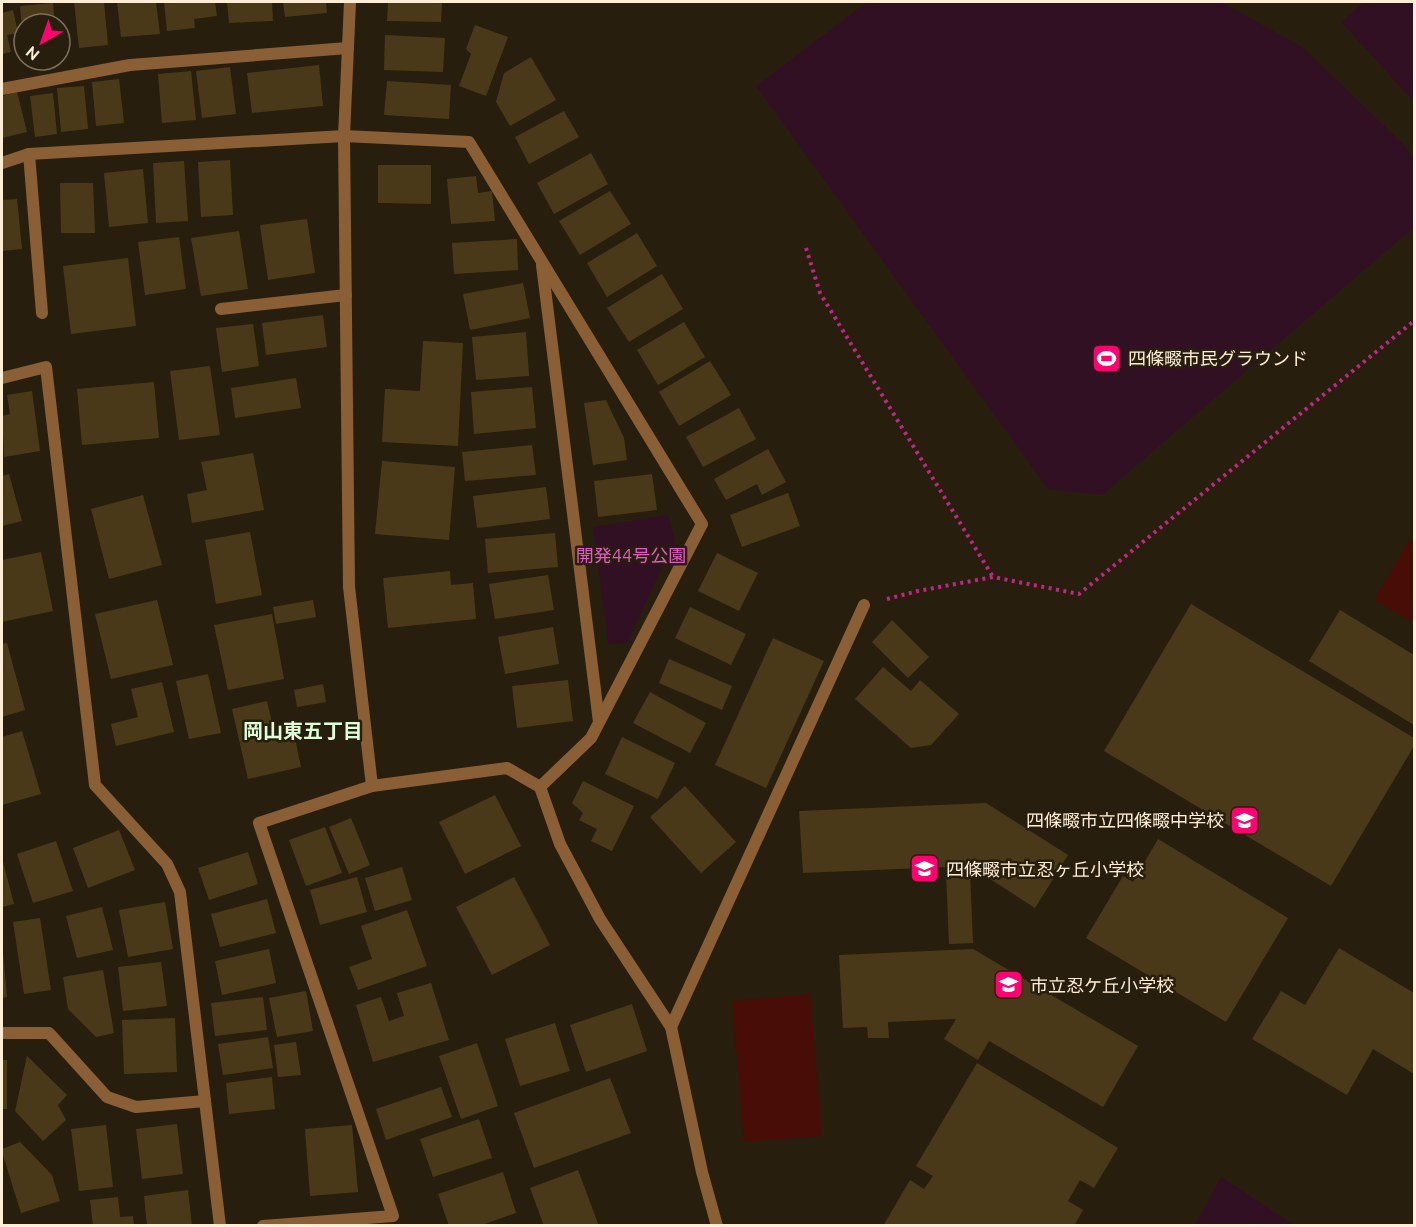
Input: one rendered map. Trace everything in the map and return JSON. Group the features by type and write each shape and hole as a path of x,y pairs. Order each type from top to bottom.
{"street":[{"path":"350,2 344,136 349,587 372,786"},
{"path":"2,89 130,65 348,48"},
{"path":"2,163 29,154 344,136 469,142 702,524 591,738 540,787"},
{"path":"29,154 42,313"},
{"path":"541,261 599,722"},
{"path":"221,309 346,296"},
{"path":"2,378 46,367 95,785 167,864 180,892 220,1226"},
{"path":"671,1027 864,606"},
{"path":"263,1226 393,1216 260,823 372,786 507,768 540,787 560,844 600,919 671,1027 702,1172 717,1226"},
{"path":"2,1033 49,1033 107,1097 136,1107 205,1101"}],"path":[{"path":"806,248 820,293 993,577"},
{"path":"864,606 918,591 993,577 1079,594 1414,321"}],"green space":[{"name":"四條畷市民グラウンド","path":"867,2 1221,2 1302,47 1405,146 1414,160 1414,227 1102,495 1048,489 756,86"},
{"path":"1364,2 1414,2 1414,102 1341,22"},
{"name":"開発44号公園","path":"668,515 675,540 627,643 608,644 593,527"},
{"path":"1221,1177 1294,1225 1195,1225"}],"shaded area":[{"path":"1410,539 1414,541 1414,623 1374,600"},
{"path":"810,994 822,1136 744,1142 732,1001"}],"building":[{"path":"74,2 104,2 108,45 79,48"},
{"path":"117,2 156,2 160,34 121,37"},
{"path":"164,2 215,2 217,16 194,19 195,28 167,31"},
{"path":"227,2 272,2 273,21 229,23"},
{"path":"283,2 326,2 327,13 285,17"},
{"path":"388,2 442,2 441,22 387,21"},
{"path":"53,3 54,12 21,12 20,6"},
{"path":"13,10 13,12 12,34 7,35 11,52 2,54 2,13"},
{"path":"475,25 508,37 486,96 459,86 471,54 466,49"},
{"path":"385,35 445,38 443,72 384,70"},
{"path":"531,57 556,100 510,126 496,102 504,73"},
{"path":"319,65 323,106 252,113 247,73"},
{"path":"230,67 236,114 202,118 196,71"},
{"path":"191,71 196,120 162,123 158,74"},
{"path":"119,79 124,123 96,126 92,82"},
{"path":"387,81 451,85 449,119 384,115"},
{"path":"84,86 88,129 61,132 57,88"},
{"path":"17,92 27,132 2,138 2,96"},
{"path":"53,93 57,134 35,137 30,96"},
{"path":"564,111 579,137 529,164 515,137"},
{"path":"591,153 608,184 554,214 537,183"},
{"path":"230,160 233,215 201,217 198,162"},
{"path":"184,161 188,221 156,223 153,163"},
{"path":"378,165 431,165 431,204 378,203"},
{"path":"143,169 148,223 109,227 104,173"},
{"path":"476,176 478,193 492,191 495,221 451,224 447,179"},
{"path":"60,183 93,183 95,233 61,233"},
{"path":"610,191 631,224 580,255 559,221"},
{"path":"17,199 22,249 2,251 2,200"},
{"path":"307,219 315,273 268,280 260,225"},
{"path":"239,231 248,289 201,296 191,238"},
{"path":"637,233 657,266 607,297 587,263"},
{"path":"179,237 186,289 145,295 138,242"},
{"path":"517,239 518,270 454,274 452,243"},
{"path":"128,258 136,326 71,334 63,266"},
{"path":"662,274 683,309 629,342 607,308"},
{"path":"523,283 530,318 470,330 463,294"},
{"path":"323,315 327,347 266,355 262,323"},
{"path":"684,322 705,357 658,385 637,350"},
{"path":"253,324 259,366 222,372 216,328"},
{"path":"526,332 529,376 476,380 472,337"},
{"path":"423,341 463,343 458,446 382,442 385,389 420,391"},
{"path":"710,361 731,395 679,426 659,392"},
{"path":"210,366 220,435 179,440 170,371"},
{"path":"296,378 301,408 235,418 231,388"},
{"path":"154,382 159,438 82,445 77,389"},
{"path":"532,387 536,428 474,434 471,392"},
{"path":"32,391 40,451 4,457 2,416 10,414 7,395"},
{"path":"606,400 624,438 627,460 593,465 584,403"},
{"path":"739,408 756,439 703,467 686,437"},
{"path":"532,445 536,475 465,481 462,452"},
{"path":"768,449 786,482 762,495 757,484 726,500 714,479"},
{"path":"253,453 264,510 192,523 187,494 207,490 201,462"},
{"path":"382,461 455,467 449,540 375,534"},
{"path":"9,474 22,521 2,526 2,476"},
{"path":"652,474 657,510 598,517 594,481"},
{"path":"546,487 550,519 477,528 473,496"},
{"path":"788,493 800,526 742,547 730,515"},
{"path":"143,495 162,565 109,579 91,509"},
{"path":"250,532 262,595 216,604 205,540"},
{"path":"555,533 558,567 488,573 485,539"},
{"path":"41,552 53,611 2,622 2,560"},
{"path":"717,553 758,573 739,611 698,591"},
{"path":"450,571 451,585 473,583 476,619 388,628 383,578"},
{"path":"548,575 554,610 495,619 489,584"},
{"path":"157,600 173,665 111,679 95,614"},
{"path":"313,600 316,617 276,624 273,607"},
{"path":"1191,604 1414,738 1414,746 1331,886 1104,751"},
{"path":"690,607 746,634 731,665 675,638"},
{"path":"1340,610 1414,655 1414,725 1309,661"},
{"path":"272,614 284,679 228,690 214,625"},
{"path":"892,620 929,657 908,678 872,642"},
{"path":"553,627 559,664 505,674 498,637"},
{"path":"773,638 824,661 766,788 715,765"},
{"path":"7,643 25,710 2,717 2,644"},
{"path":"669,659 732,686 722,710 659,683"},
{"path":"883,667 911,691 920,680 959,714 931,745 911,748 855,699"},
{"path":"208,674 221,733 189,739 176,681"},
{"path":"568,680 573,721 517,728 512,686"},
{"path":"162,682 174,732 116,746 111,724 138,717 131,689"},
{"path":"323,684 326,702 297,707 294,690"},
{"path":"650,692 706,723 690,753 633,723"},
{"path":"267,701 273,727 292,723 301,767 248,779 232,709"},
{"path":"22,731 41,794 2,805 2,737"},
{"path":"622,737 675,763 658,799 605,774"},
{"path":"583,781 634,806 612,851 591,841 597,829 579,820 583,813 572,803"},
{"path":"685,786 736,842 701,873 650,817"},
{"path":"495,795 521,846 465,874 439,822"},
{"path":"986,803 1068,855 1035,908 970,866 803,873 799,811"},
{"path":"351,818 370,865 349,874 329,827"},
{"path":"325,827 342,873 306,886 289,840"},
{"path":"119,830 135,870 88,888 73,848"},
{"path":"1158,839 1288,918 1226,1022 1086,938 1123,876 1133,882"},
{"path":"56,841 73,891 33,903 17,854"},
{"path":"248,852 258,884 209,900 198,868"},
{"path":"2,858 14,904 2,907"},
{"path":"402,867 412,900 375,911 365,878"},
{"path":"970,871 973,943 949,944 946,872"},
{"path":"357,877 367,912 320,925 310,890"},
{"path":"514,877 550,945 492,975 456,907"},
{"path":"267,899 276,933 220,947 211,914"},
{"path":"165,902 173,949 128,957 119,910"},
{"path":"102,907 113,950 77,958 66,916"},
{"path":"407,910 427,966 358,990 349,967 372,959 361,926"},
{"path":"40,918 51,990 24,994 13,922"},
{"path":"1339,948 1414,993 1414,1074 1373,1049 1347,1095 1252,1039 1281,991 1305,1005"},
{"path":"269,949 276,983 222,995 215,961"},
{"path":"973,949 1138,1046 1103,1107 989,1041 978,1060 944,1039 956,1019 888,1022 889,1038 868,1038 867,1027 843,1028 839,955"},
{"path":"2,953 7,997 2,998"},
{"path":"161,962 167,1006 123,1011 118,967"},
{"path":"103,970 114,1033 96,1037 68,1009 63,977"},
{"path":"431,983 449,1040 373,1062 356,1005 381,997 389,1021 404,1016 397,993"},
{"path":"306,991 313,1031 277,1037 269,998"},
{"path":"263,997 267,1030 215,1036 211,1003"},
{"path":"632,1004 647,1051 586,1072 570,1025"},
{"path":"175,1018 177,1072 124,1074 122,1020"},
{"path":"555,1023 570,1071 520,1086 505,1039"},
{"path":"268,1037 273,1068 223,1075 218,1044"},
{"path":"296,1042 301,1075 278,1077 274,1045"},
{"path":"477,1043 498,1106 461,1119 439,1056"},
{"path":"27,1056 67,1095 58,1105 66,1120 43,1141 15,1111"},
{"path":"2,1060 7,1060 7,1109 2,1109"},
{"path":"977,1063 1118,1148 1094,1188 1080,1180 1068,1201 1083,1210 1074,1226 883,1226 910,1180 924,1189 933,1176 916,1166"},
{"path":"272,1077 275,1109 229,1114 226,1083"},
{"path":"610,1078 631,1133 534,1168 514,1113"},
{"path":"441,1087 452,1117 386,1140 376,1109"},
{"path":"479,1119 492,1158 433,1177 420,1139"},
{"path":"177,1124 183,1174 142,1179 136,1129"},
{"path":"106,1125 113,1187 79,1191 71,1129"},
{"path":"352,1125 358,1192 310,1196 305,1129"},
{"path":"20,1142 52,1175 60,1201 21,1213 2,1152 2,1149"},
{"path":"578,1170 599,1226 544,1226 530,1188"},
{"path":"503,1172 516,1213 479,1226 449,1226 438,1194"},
{"path":"188,1190 192,1226 147,1226 144,1196"},
{"path":"118,1197 120,1217 133,1216 134,1226 93,1226 90,1200"}],"place":[{"name":"四條畷市民グラウンド","path":"1107,358"},
{"name":"四條畷市立四條畷中学校","path":"1245,820"},
{"name":"四條畷市立忍ヶ丘小学校","path":"925,869"},
{"name":"市立忍ケ丘小学校","path":"1009,985"}],"district":[{"name":"岡山東五丁目","path":"303,730"}]}
